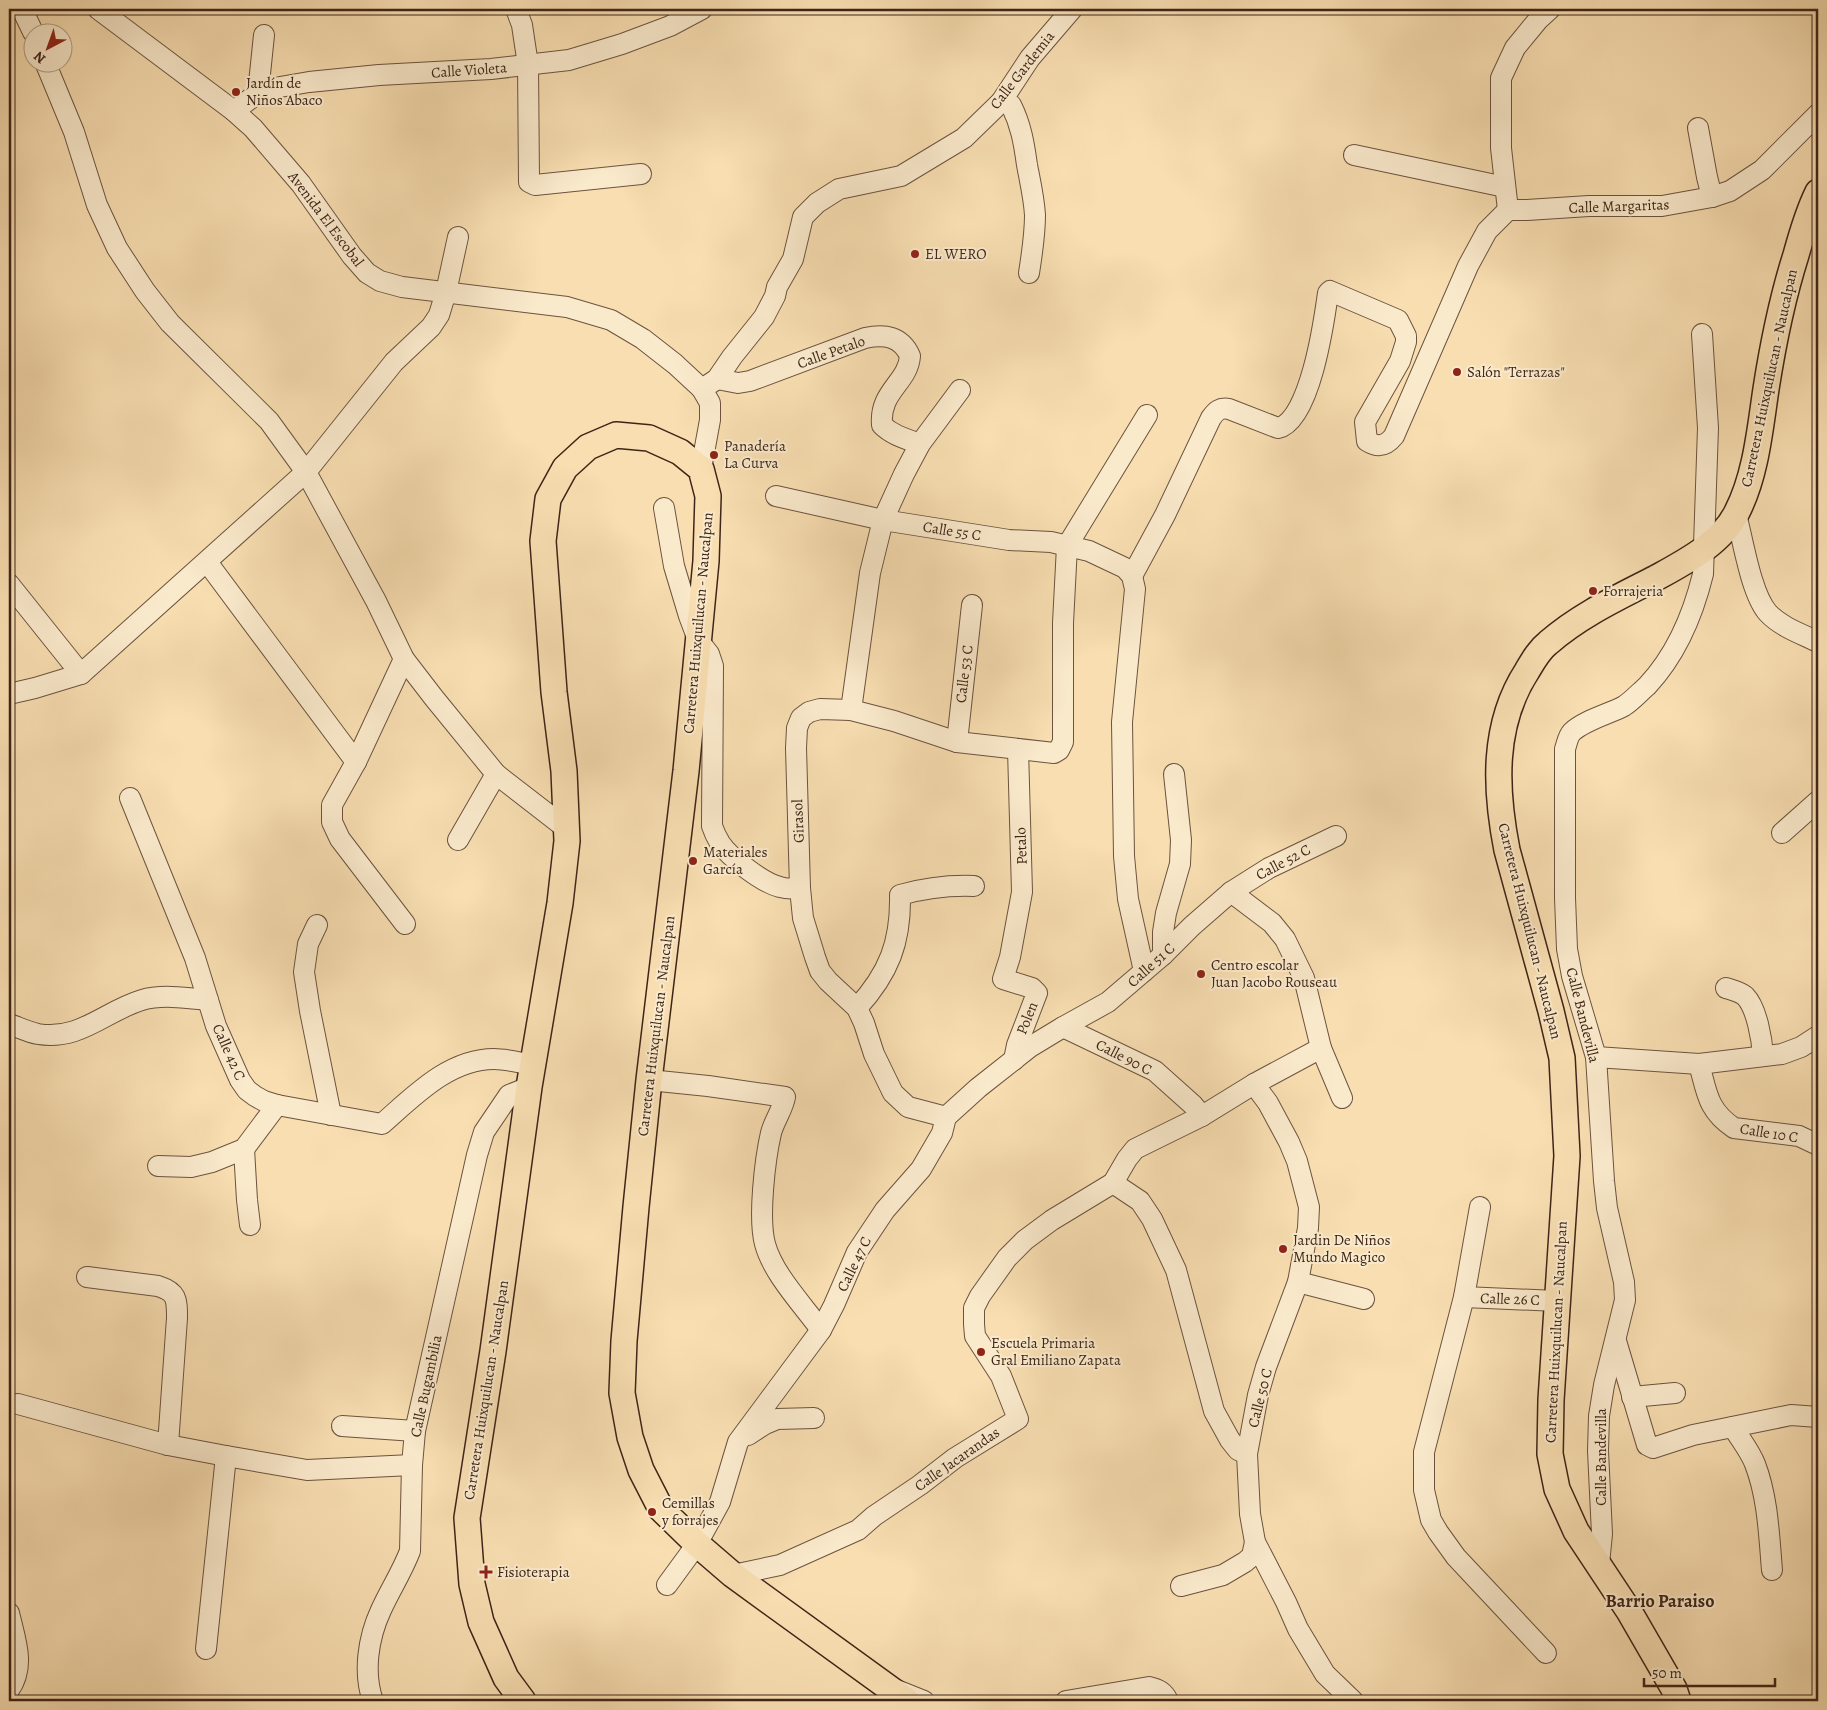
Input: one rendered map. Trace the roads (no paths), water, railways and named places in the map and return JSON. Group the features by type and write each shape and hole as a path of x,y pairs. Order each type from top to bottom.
{"main road":[{"name":"Carretera Huixquilucan - Naucalpan","path":"1678,1701 1674,1689 1655,1656 1599,1564 1576,1531 1557,1489 1550,1454 1551,1400 1567,1156 1562,1058 1507,850 1498,788 1500,745 1504,721 1514,694 1536,656 1546,644 1588,614 1673,569 1704,548 1726,528 1736,514 1752,468 1772,350 1787,282 1806,218 1818,192"},
{"name":"Carretera Huixquilucan - Naucalpan","path":"523,1701 506,1678 482,1622 472,1584 467,1518 493,1351 531,1076 560,903 567,841 564,771 554,692 545,561 544,541 548,499 565,468 570,463 588,447 616,435 649,438 680,452 701,469 708,496 706,561 686,771 649,1080 628,1293 622,1393 630,1437 641,1470 661,1509 697,1544 733,1575 907,1701"}],"street":[{"path":"22,9 28,22"},
{"name":"Avenida El Escobal","path":"98,9 253,128 301,184 352,256 367,273 380,281 402,286 567,307 611,320 643,339 675,364 709,384"},
{"path":"516,9 522,25 528,65 528,177 531,184 641,174"},
{"name":"Calle Violeta","path":"234,112 258,93 309,82 378,75 528,65 569,60 622,44 670,26 702,9"},
{"name":"Calle Gardemia","path":"709,384 764,317 775,296 777,287 793,259 803,218 817,203 839,188 901,176 964,138 1000,102 1030,58 1072,9"},
{"path":"1144,971 1128,898 1124,856 1122,722 1135,589 1128,572 1165,515 1211,418 1217,410 1222,408 1229,409 1278,428 1286,424 1300,408 1310,385 1328,293 1330,291 1398,320 1406,336 1400,361 1364,422 1367,442 1380,446 1390,442 1468,266 1487,230 1508,210 1501,148 1501,78 1515,48 1538,20 1550,9"},
{"path":"258,93 264,35"},
{"path":"49,72 74,132 97,205 116,248 144,291 170,323 269,421 306,472 376,601 404,660 496,774 567,829"},
{"path":"1000,102 1010,105 1018,119 1022,134 1035,214 1030,273"},
{"name":"Calle Margaritas","path":"1508,210 1589,206 1662,206 1712,197 1730,191 1762,170 1818,114"},
{"path":"1698,128 1706,177 1712,197"},
{"path":"1354,155 1505,187"},
{"path":"9,694 81,674 306,472 394,362 430,327 439,315 458,237"},
{"name":"Calle Bandevilla","path":"1599,1564 1602,1534 1598,1452 1599,1416 1604,1385 1625,1300 1624,1282 1604,1181 1596,1057 1572,976 1568,949 1564,845 1565,749 1573,731 1626,705 1646,686 1684,632 1698,597 1703,574 1708,428 1702,334"},
{"name":"Calle Petalo","path":"709,384 750,381 865,338 886,336 904,344 910,356 907,368 882,408 882,425 900,437 920,444"},
{"path":"701,469 710,420 709,384"},
{"path":"851,710 870,573 883,520 920,444 960,390"},
{"path":"1068,546 1147,415"},
{"name":"Calle 55 C","path":"776,496 883,520 1009,540 1051,542 1089,551 1128,572"},
{"path":"664,508 674,566 698,640 709,654 713,666 712,826 721,844 735,858 764,880 784,888 800,888 803,918 820,971 857,1008 874,1054 893,1093 908,1107 946,1117 978,1088 1030,1047 1063,1027"},
{"path":"1736,514 1759,601 1775,618 1791,629 1818,642"},
{"name":"Girasol","path":"800,888 797,728 801,718 809,712 820,709 851,710 894,721 956,742 1054,753 1060,750 1063,742 1063,623 1068,546"},
{"path":"207,562 356,762"},
{"path":"9,584 81,674"},
{"name":"Calle 53 C","path":"956,742 972,605"},
{"path":"404,660 356,762 332,805 332,822 340,839 405,924"},
{"name":"Petalo","path":"1013,941 1022,892 1018,749"},
{"path":"458,840 496,774"},
{"path":"1163,955 1163,932 1166,913 1180,864 1182,840 1174,774"},
{"name":"Calle 42 C","path":"130,798 195,958 216,1026 240,1080 247,1090 255,1096 277,1105 382,1124 445,1073 471,1062 495,1059 531,1076"},
{"path":"1782,833 1818,801"},
{"name":"Calle 52 C","path":"1231,892 1269,868 1336,836"},
{"path":"857,1008 884,974 892,955 898,936 901,915 900,895 930,887 974,886"},
{"path":"1231,892 1272,923 1285,939 1304,978 1321,1048 1342,1098"},
{"name":"Calle 51 C","path":"1063,1027 1100,1008 1163,955 1192,926 1231,892"},
{"path":"317,925 308,944 304,972 331,1115"},
{"name":"Polen","path":"1013,941 1003,979 1032,988 1037,993 1017,1045 1014,1060"},
{"path":"1726,988 1744,995 1751,1005 1762,1036 1763,1056"},
{"path":"9,1024 37,1034 71,1034 144,999 208,1000"},
{"name":"Calle 90 C","path":"1063,1027 1155,1071 1193,1104 1202,1116"},
{"path":"1596,1057 1699,1064 1782,1054 1818,1036"},
{"path":"1247,1454 1238,1450 1230,1440 1214,1411 1176,1270 1150,1214 1140,1201 1114,1183 1126,1159 1135,1149 1202,1116 1254,1084 1321,1048"},
{"name":"Calle 10 C","path":"1699,1064 1714,1112 1726,1123 1734,1128 1799,1136 1818,1145"},
{"name":"Calle Bugambilia","path":"373,1701 369,1691 367,1670 370,1645 380,1611 405,1565 410,1551 412,1465 415,1431 477,1155 484,1132 509,1096 531,1076"},
{"path":"649,1080 785,1097 772,1131 768,1148 762,1224 765,1244 782,1278 822,1330"},
{"name":"Calle 50 C","path":"1254,1084 1268,1103 1289,1142 1297,1161 1309,1208 1308,1228 1298,1282 1266,1367 1258,1395 1247,1454 1250,1514 1255,1542 1313,1655 1325,1674 1353,1701"},
{"path":"158,1166 191,1167 212,1162 244,1149 277,1105"},
{"name":"Calle 47 C","path":"667,1585 697,1544 720,1502 738,1442 822,1330 857,1252 885,1210 921,1169 936,1146 946,1117"},
{"path":"244,1149 250,1225"},
{"name":"Calle Jacarandas","path":"733,1575 780,1565 858,1530 874,1516 920,1485 955,1458 1018,1419 1001,1376 975,1336 974,1308 980,1296 1007,1258 1025,1240 1052,1220 1114,1183"},
{"path":"1480,1207 1464,1297 1424,1452 1424,1490 1431,1520 1456,1557 1546,1653"},
{"path":"87,1277 158,1286 167,1289 176,1298 177,1318 168,1445"},
{"path":"1298,1282 1364,1299"},
{"name":"Calle 26 C","path":"1464,1297 1557,1301"},
{"path":"1615,1339 1647,1445 1651,1448 1693,1435 1791,1415 1818,1417"},
{"path":"1632,1397 1675,1393"},
{"path":"18,1404 168,1445 307,1470 412,1465"},
{"path":"738,1442 777,1419 814,1418"},
{"path":"342,1426 415,1431"},
{"path":"1733,1427 1754,1462 1762,1486 1768,1521 1772,1570"},
{"path":"206,1649 226,1456"},
{"path":"1181,1586 1223,1574 1245,1562 1252,1556 1255,1542"},
{"path":"9,1613 19,1652 15,1682 9,1690"},
{"path":"886,1686 924,1701"},
{"path":"1066,1701 1149,1687 1158,1689 1165,1695 1168,1701"}],"place":[{"name":"Jardín de Niños Abaco","path":"236,92"},
{"name":"EL WERO","path":"915,254"},
{"name":"Salón \"Terrazas\"","path":"1457,372"},
{"name":"Panadería La Curva","path":"714,455"},
{"name":"Forrajeria","path":"1593,591"},
{"name":"Materiales García","path":"693,861"},
{"name":"Centro escolar Juan Jacobo Rouseau","path":"1201,974"},
{"name":"Jardin De Niños Mundo Magico","path":"1283,1249"},
{"name":"Escuela Primaria Gral Emiliano Zapata","path":"981,1352"},
{"name":"Cemillas y forrajes","path":"652,1512"},
{"name":"Fisioterapia","path":"486,1572"}],"district":[{"name":"Barrio Paraiso","path":"1660,1601"}]}
